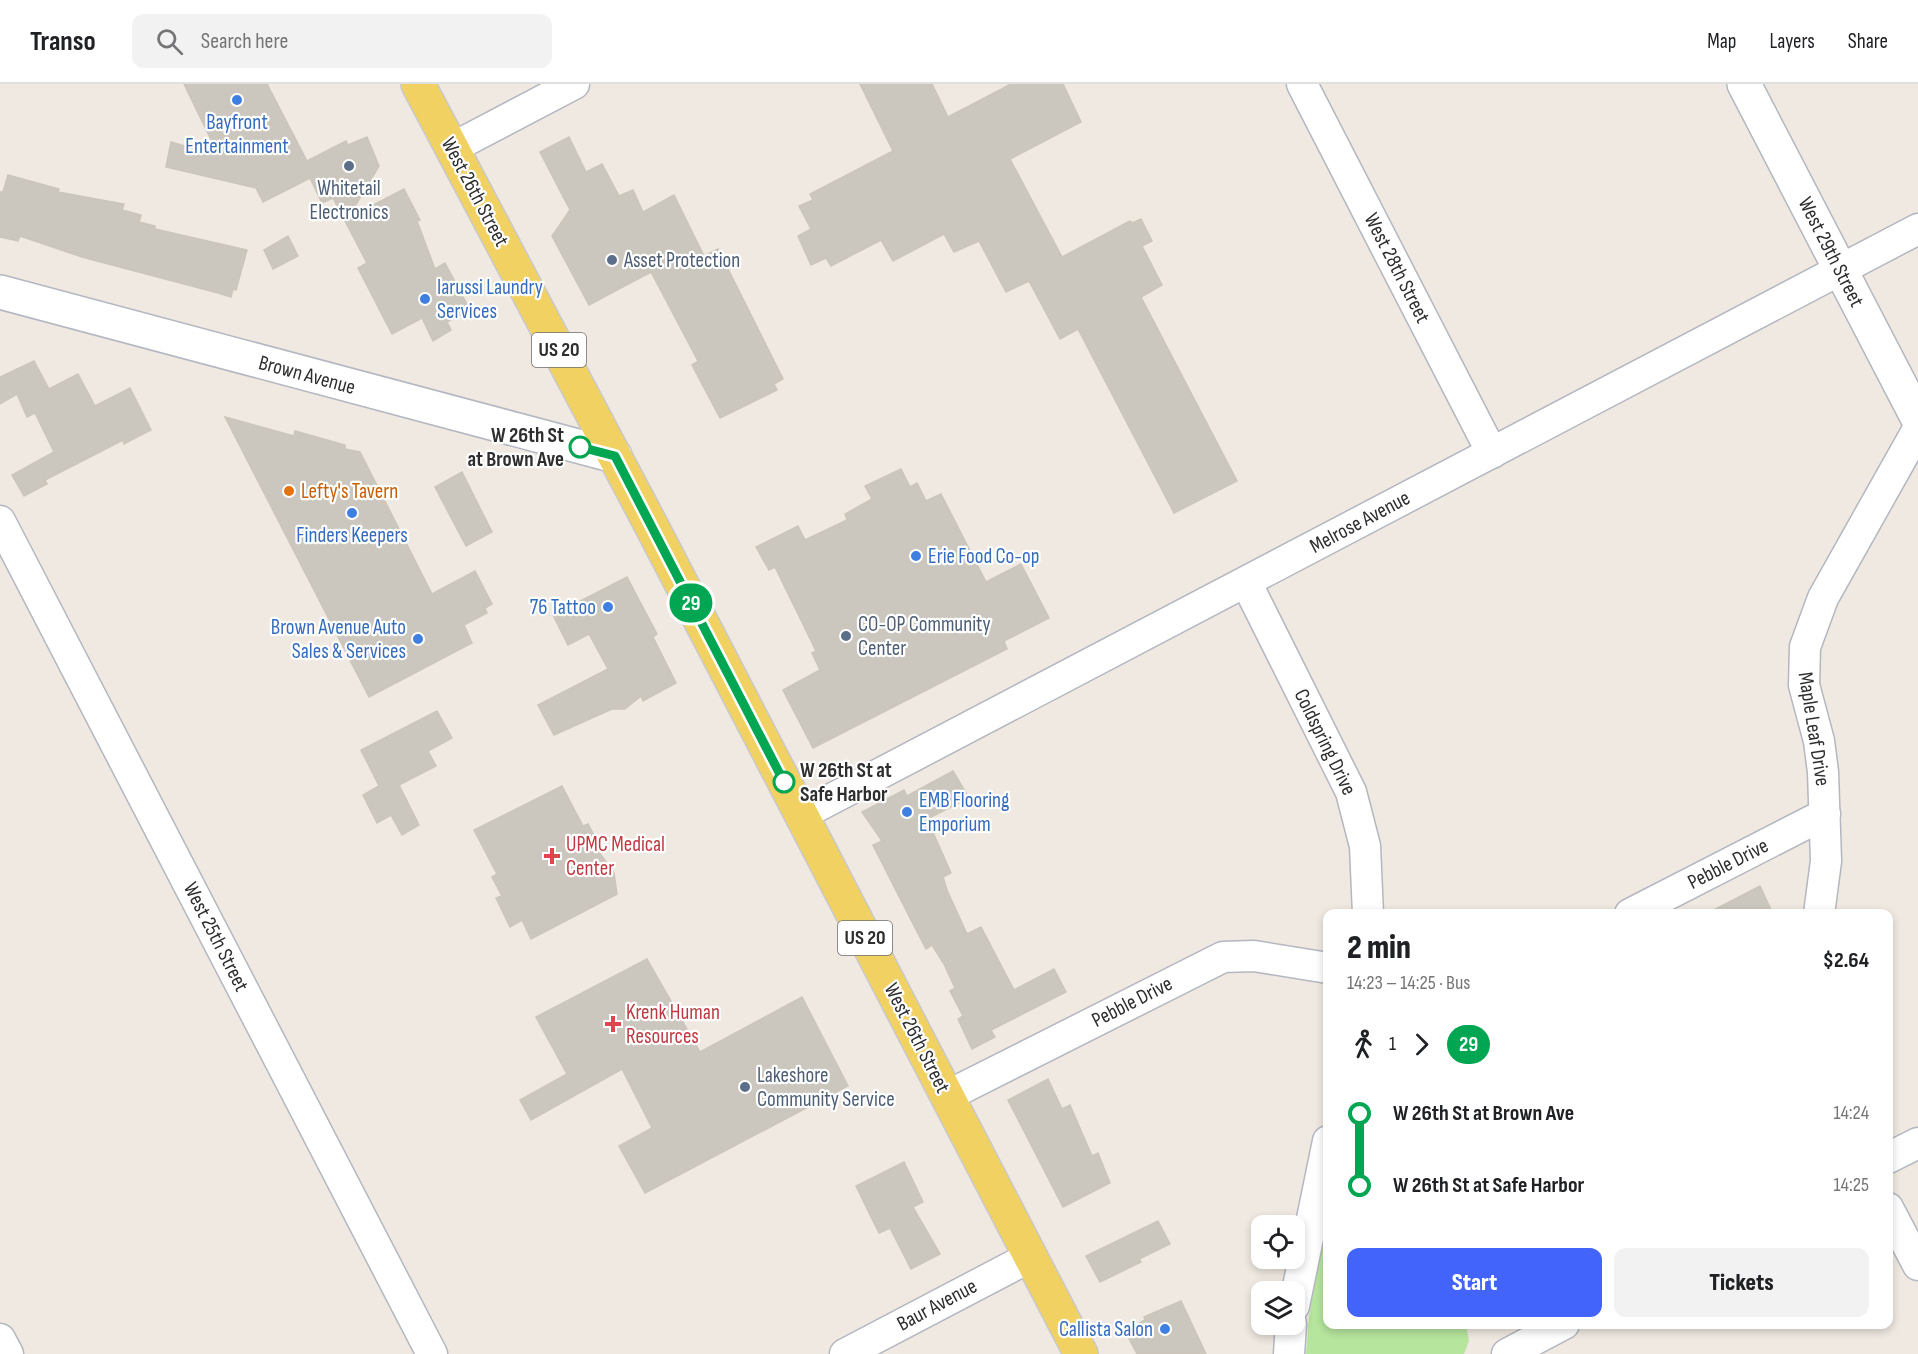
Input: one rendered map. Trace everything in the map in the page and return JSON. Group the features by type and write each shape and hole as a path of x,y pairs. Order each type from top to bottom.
{"main road":[{"name":"West 26th Street","path":"418,84 615,456 1081,1354"}],"street":[{"path":"452,148 574,84"},
{"name":"West 28th Street","path":"1302,84 1492,453"},
{"name":"West 29th Street","path":"1744,84 1918,419"},
{"name":"Melrose Avenue","path":"801,815 1918,229"},
{"name":"Brown Avenue","path":"0,292 615,456"},
{"name":"Maple Leaf Drive","path":"1820,909 1826,861 1825,814 1819,741 1803,675 1805,646 1823,598 1918,429"},
{"name":"West 25th Street","path":"0,521 432,1354"},
{"name":"Coldspring Drive","path":"1245,582 1351,792 1365,846 1368,909"},
{"name":"Pebble Drive","path":"1640,909 1825,814"},
{"name":"Pebble Drive","path":"947,1096 1222,957 1254,956 1323,968"},
{"path":"1893,1156 1918,1143"},
{"path":"1299,1281 1323,1165"},
{"path":"1893,1218 1918,1265"},
{"name":"Baur Avenue","path":"844,1354 1030,1257"},
{"path":"1515,1352 1555,1329"},
{"path":"1289,1354 1290,1335"},
{"path":"0,1339 8,1354"}],"green space":[{"path":"1323,1236 1323,1329 1467,1329 1469,1341 1464,1354 1306,1354 1309,1317"}],"building":[{"path":"184,84 267,84 307,161 346,141 348,145 367,137 379,166 348,218 404,189 420,220 417,221 435,269 445,263 470,310 447,322 451,330 433,341 422,318 392,334 358,268 367,263 333,198 322,203 310,178 263,202 256,188 166,167 171,142 219,156"},
{"path":"860,84 932,84 948,117 1011,84 1063,84 1081,122 1010,159 1062,257 1130,221 1132,223 1141,219 1152,241 1142,246 1162,285 1141,297 1237,481 1174,513 1078,329 1060,339 1029,281 1006,292 979,241 954,252 944,234 893,261 881,240 831,266 826,258 811,265 798,236 811,229 799,206 813,200 810,194 893,151"},
{"path":"569,137 586,172 602,164 619,196 633,190 643,212 674,195 704,256 718,249 783,379 774,384 777,390 720,418 692,365 698,361 651,272 589,305 552,236 570,210 540,152"},
{"path":"8,175 59,189 58,192 124,204 122,210 141,215 139,222 155,226 155,229 247,250 236,290 233,289 231,297 82,257 20,236 18,241 0,237 0,192 3,192"},
{"path":"288,236 298,256 273,269 264,250"},
{"path":"34,361 49,389 78,374 95,406 130,388 151,430 124,444 123,440 45,480 47,484 24,496 12,475 54,452 35,413 27,417 17,394 0,404 0,377"},
{"path":"225,417 294,436 295,431 345,445 345,449 360,452 432,594 475,571 492,604 485,608 487,613 464,625 472,643 369,697"},
{"path":"901,469 910,487 917,483 926,501 941,494 986,582 1021,564 1049,618 1004,641 1007,649 813,748 783,690 820,670 812,653 816,651 775,567 769,570 756,547 798,526 805,540 847,520 845,514 872,499 865,486"},
{"path":"462,472 492,532 466,546 435,487"},
{"path":"627,577 657,634 653,637 676,683 643,701 641,696 625,709 612,709 554,735 538,705 608,669 589,634 568,645 553,615"},
{"path":"437,711 452,738 428,751 436,766 399,785 419,825 402,835 391,815 377,823 363,795 379,786 361,750"},
{"path":"953,771 969,798 927,819 951,873 943,877 967,934 981,927 1014,990 1054,969 1066,992 991,1030 995,1037 972,1049 958,1019 963,1016 950,991 955,988 944,964 932,945 926,949 873,845 882,841 862,812 904,790 907,796"},
{"path":"562,786 583,826 588,824 600,847 596,848 614,873 617,894 531,939 522,920 510,927 496,898 502,896 492,877 497,874 474,830"},
{"path":"1760,886 1771,909 1716,909"},
{"path":"647,959 700,1052 802,997 848,1086 645,1193 619,1146 652,1128 622,1069 531,1120 520,1100 567,1074 536,1017"},
{"path":"1048,1079 1062,1109 1070,1105 1092,1156 1098,1153 1110,1183 1063,1207 1008,1100"},
{"path":"904,1162 923,1202 913,1207 940,1254 911,1269 890,1228 879,1233 856,1186"},
{"path":"1158,1221 1170,1244 1139,1259 1141,1262 1100,1282 1086,1256"},
{"path":"1181,1301 1206,1354 1137,1354 1125,1331 1145,1320 1144,1317"}],"bus line":[{"name":"29","path":"580,447 615,456 784,782"}],"place":[{"name":"Bayfront Entertainment","path":"237,100"},
{"name":"Whitetail Electronics","path":"349,166"},
{"name":"Asset Protection","path":"612,260"},
{"name":"Iarussi Laundry Services","path":"425,299"},
{"name":"W 26th St at Brown Ave","path":"580,447"},
{"name":"Lefty's Tavern","path":"289,491"},
{"name":"Finders Keepers","path":"352,513"},
{"name":"Erie Food Co-op","path":"916,556"},
{"name":"76 Tattoo","path":"608,607"},
{"name":"CO-OP Community Center","path":"846,636"},
{"name":"Brown Avenue Auto Sales & Services","path":"418,639"},
{"name":"W 26th St at Safe Harbor","path":"784,782"},
{"name":"EMB Flooring Emporium","path":"907,812"},
{"name":"UPMC Medical Center","path":"552,856"},
{"name":"Krenk Human Resources","path":"613,1024"},
{"name":"Lakeshore Community Service","path":"745,1087"},
{"name":"Callista Salon","path":"1165,1329"}]}
